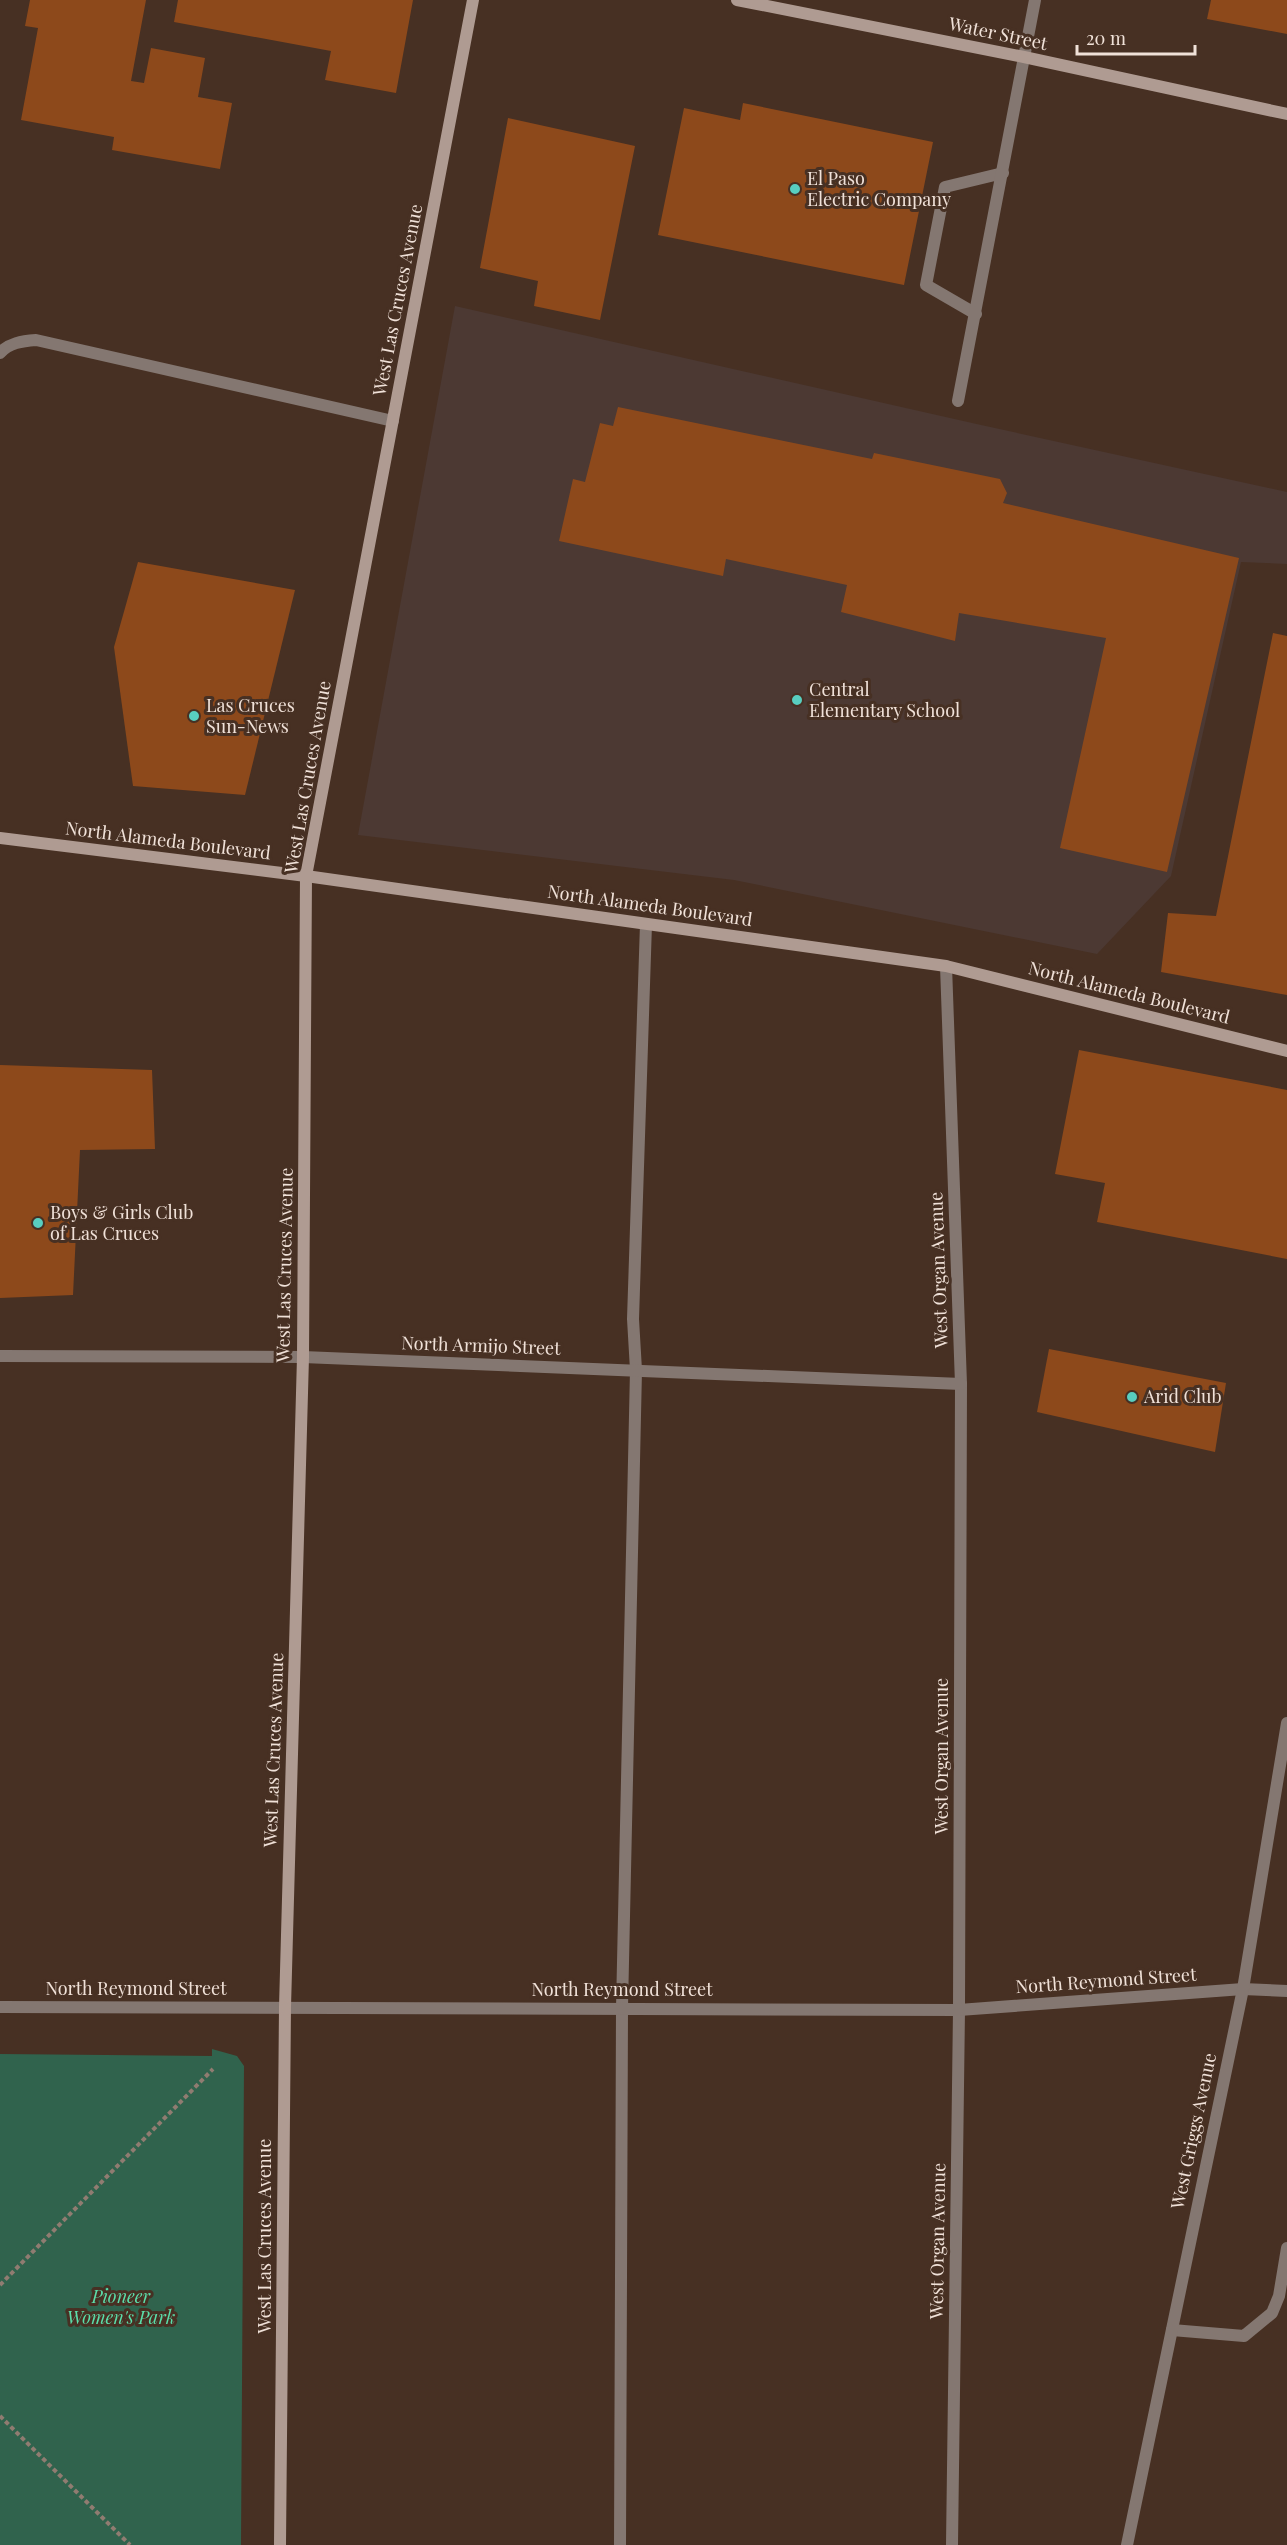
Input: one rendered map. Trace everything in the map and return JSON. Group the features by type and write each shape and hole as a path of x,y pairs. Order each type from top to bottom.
{"street":[{"name":"West Las Cruces Avenue","path":"280,2545 285,2007 303,1356 306,876 473,0"},
{"name":"Water Street","path":"737,0 1024,57 1287,114"},
{"path":"958,401 1035,0"},
{"path":"976,314 927,285 945,187 1003,173"},
{"path":"0,353 5,348 21,341 36,340 393,421"},
{"name":"North Alameda Boulevard","path":"0,838 306,876 946,966 1287,1051"},
{"path":"620,2545 622,2008 636,1370 633,1318 646,924"},
{"name":"West Organ Avenue","path":"946,966 961,1384 959,2010 952,2545"},
{"name":"North Armijo Street","path":"0,1356 303,1356 961,1384"},
{"name":"West Griggs Avenue","path":"1126,2545 1243,1989 1287,1723"},
{"name":"North Reymond Street","path":"0,2007 959,2010 1243,1989 1287,1991"},
{"path":"1172,2330 1244,2336 1272,2313 1279,2296 1287,2248"}],"path":[{"path":"0,2285 213,2069"},
{"path":"0,2416 130,2545"}],"shaded area":[{"name":"Central Elementary School","path":"455,306 1287,492 1287,564 1241,562 1171,876 1097,954 734,880 358,835"}],"green space":[{"name":"Pioneer Women's Park","path":"212,2049 237,2056 244,2066 241,2545 0,2545 0,2054 212,2056"}],"building":[{"path":"30,0 146,0 131,81 144,83 151,48 205,58 198,97 232,103 220,169 112,150 114,137 21,120 38,28 25,26"},
{"path":"178,0 413,0 396,93 325,80 331,51 174,22"},
{"path":"1211,0 1287,0 1287,34 1207,19"},
{"name":"El Paso Electric Company","path":"743,103 933,142 904,285 658,235 684,108 740,120"},
{"path":"508,118 635,146 600,320 534,306 538,281 480,268"},
{"path":"618,407 872,459 874,453 1000,479 1007,493 1003,503 1239,558 1167,872 1060,848 1106,638 959,613 955,641 841,612 847,585 726,559 723,576 559,541 573,479 585,482 600,423 613,426"},
{"name":"Las Cruces Sun-News","path":"138,562 295,590 245,795 133,786 114,647"},
{"path":"1273,633 1287,636 1287,995 1161,972 1168,913 1216,916"},
{"path":"1079,1050 1287,1090 1287,1259 1097,1222 1105,1183 1055,1174"},
{"name":"Boys & Girls Club of Las Cruces","path":"0,1065 152,1070 155,1149 80,1150 73,1295 0,1298"},
{"name":"Arid Club","path":"1049,1349 1226,1383 1215,1452 1037,1412"}],"place":[{"name":"El Paso Electric Company","path":"795,189"},
{"name":"Central Elementary School","path":"797,700"},
{"name":"Las Cruces Sun-News","path":"194,716"},
{"name":"Boys & Girls Club of Las Cruces","path":"38,1223"},
{"name":"Arid Club","path":"1132,1397"}]}
